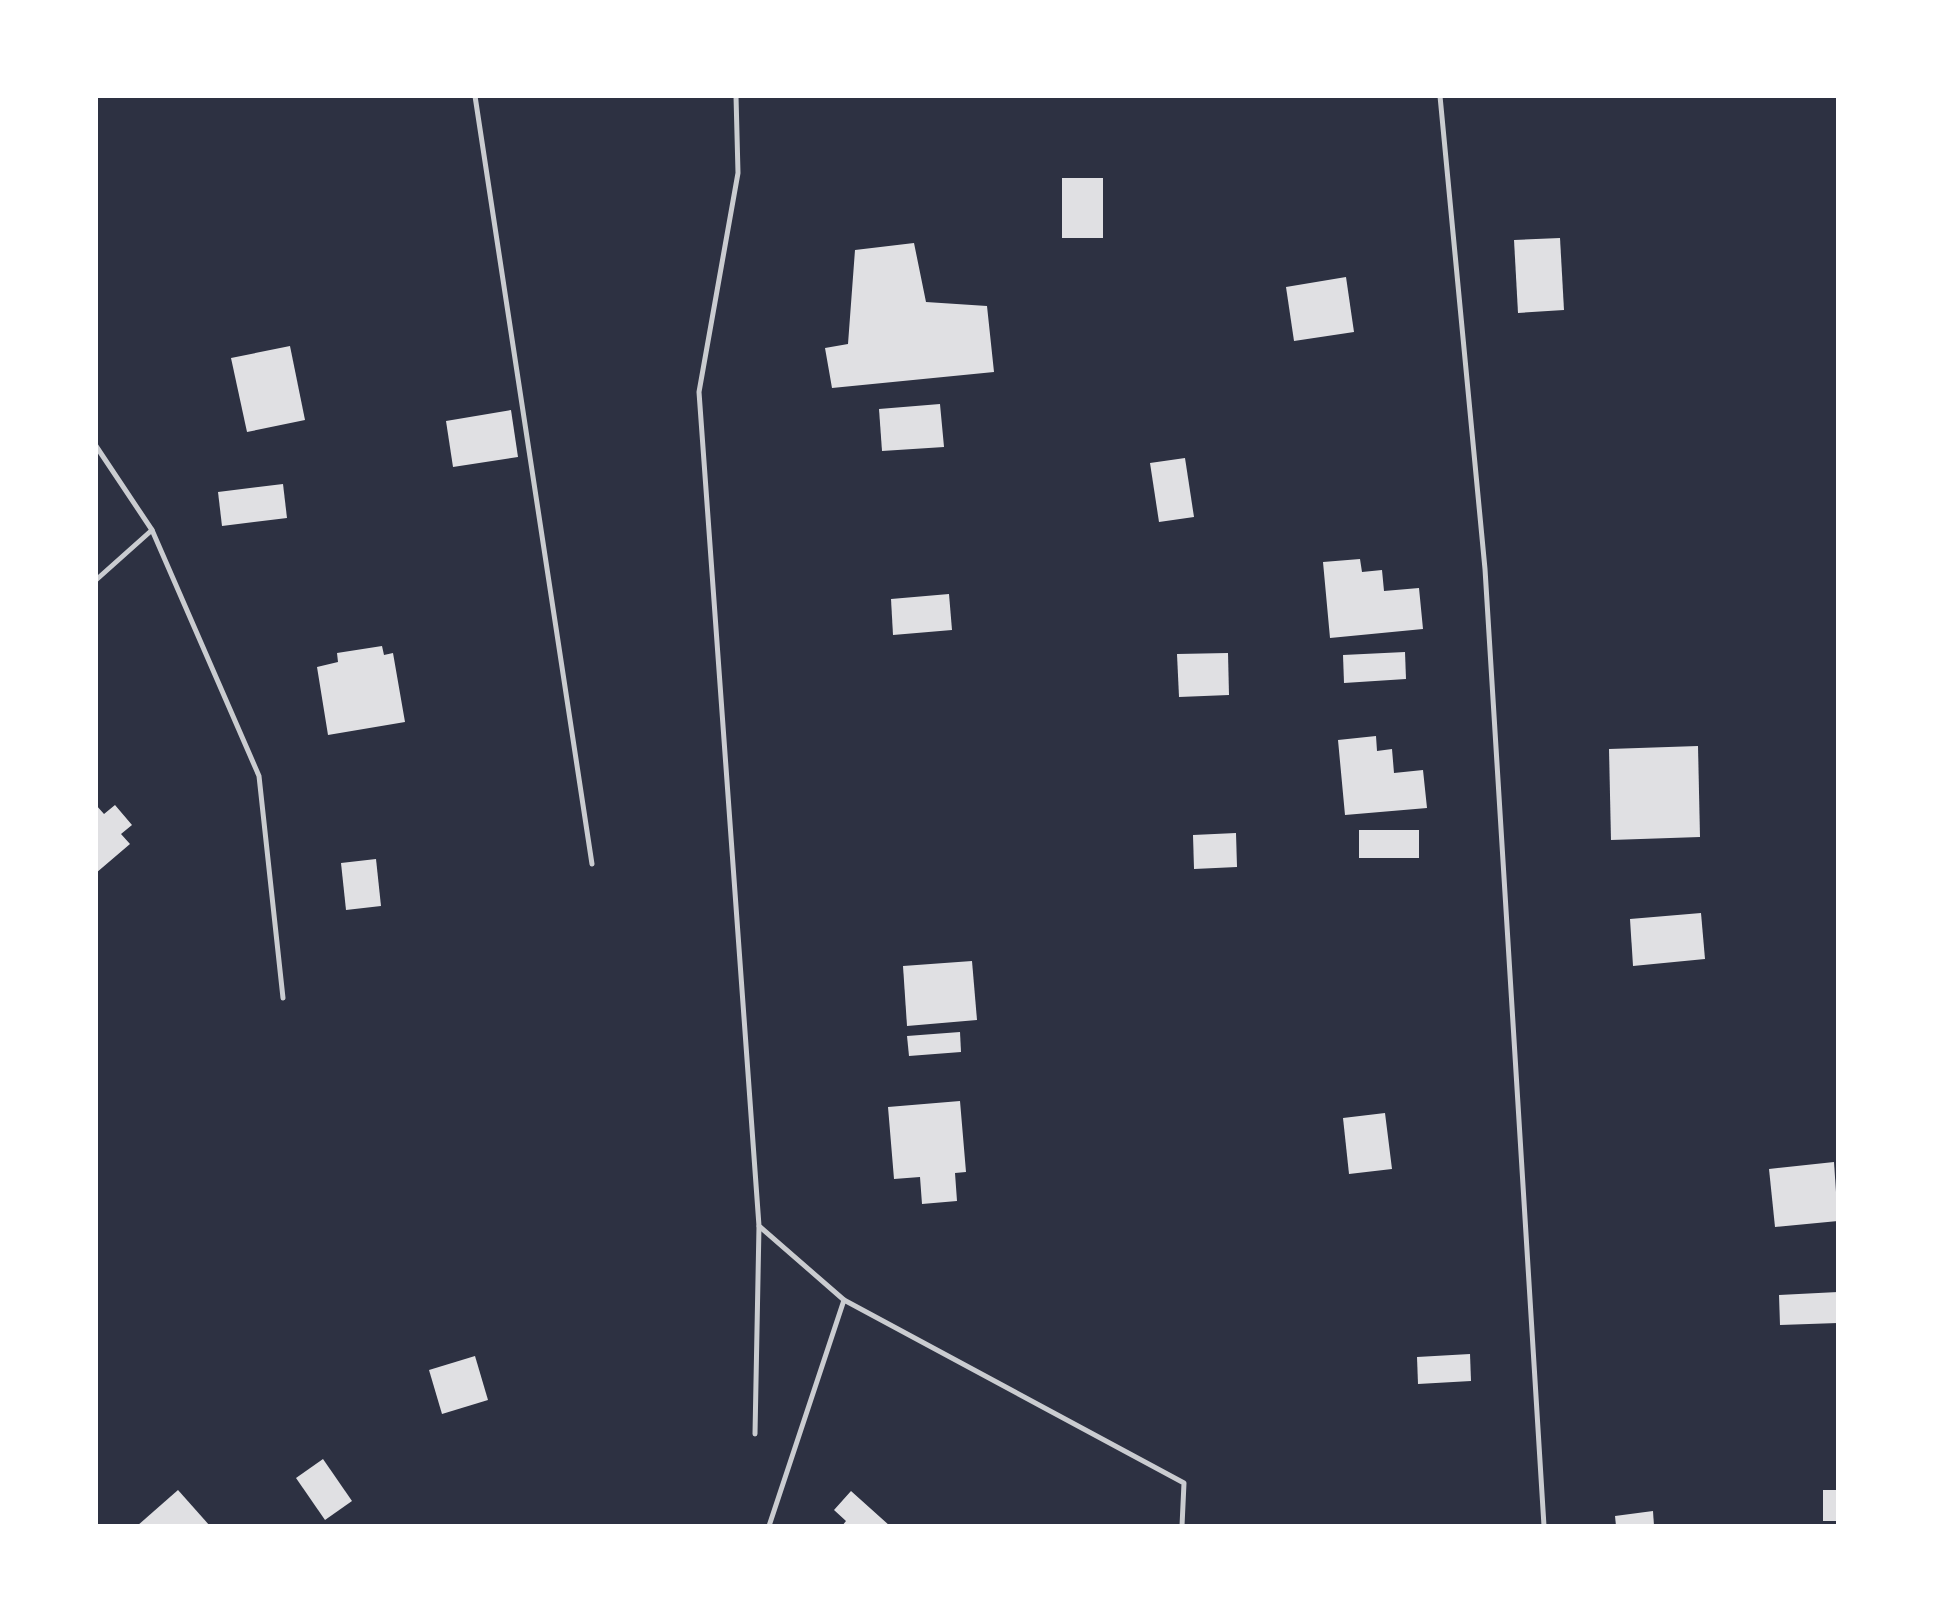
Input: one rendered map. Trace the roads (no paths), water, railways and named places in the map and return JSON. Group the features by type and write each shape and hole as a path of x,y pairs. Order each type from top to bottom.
{"lane":[{"path":"475,96 592,864"},
{"path":"736,96 738,173 699,392 759,1226 755,1434"},
{"path":"1440,96 1485,569 1544,1526"},
{"path":"96,446 152,530 259,776 283,998"},
{"path":"96,580 152,530"},
{"path":"759,1226 844,1300 1184,1483 1182,1526"},
{"path":"769,1526 844,1300"}]}
